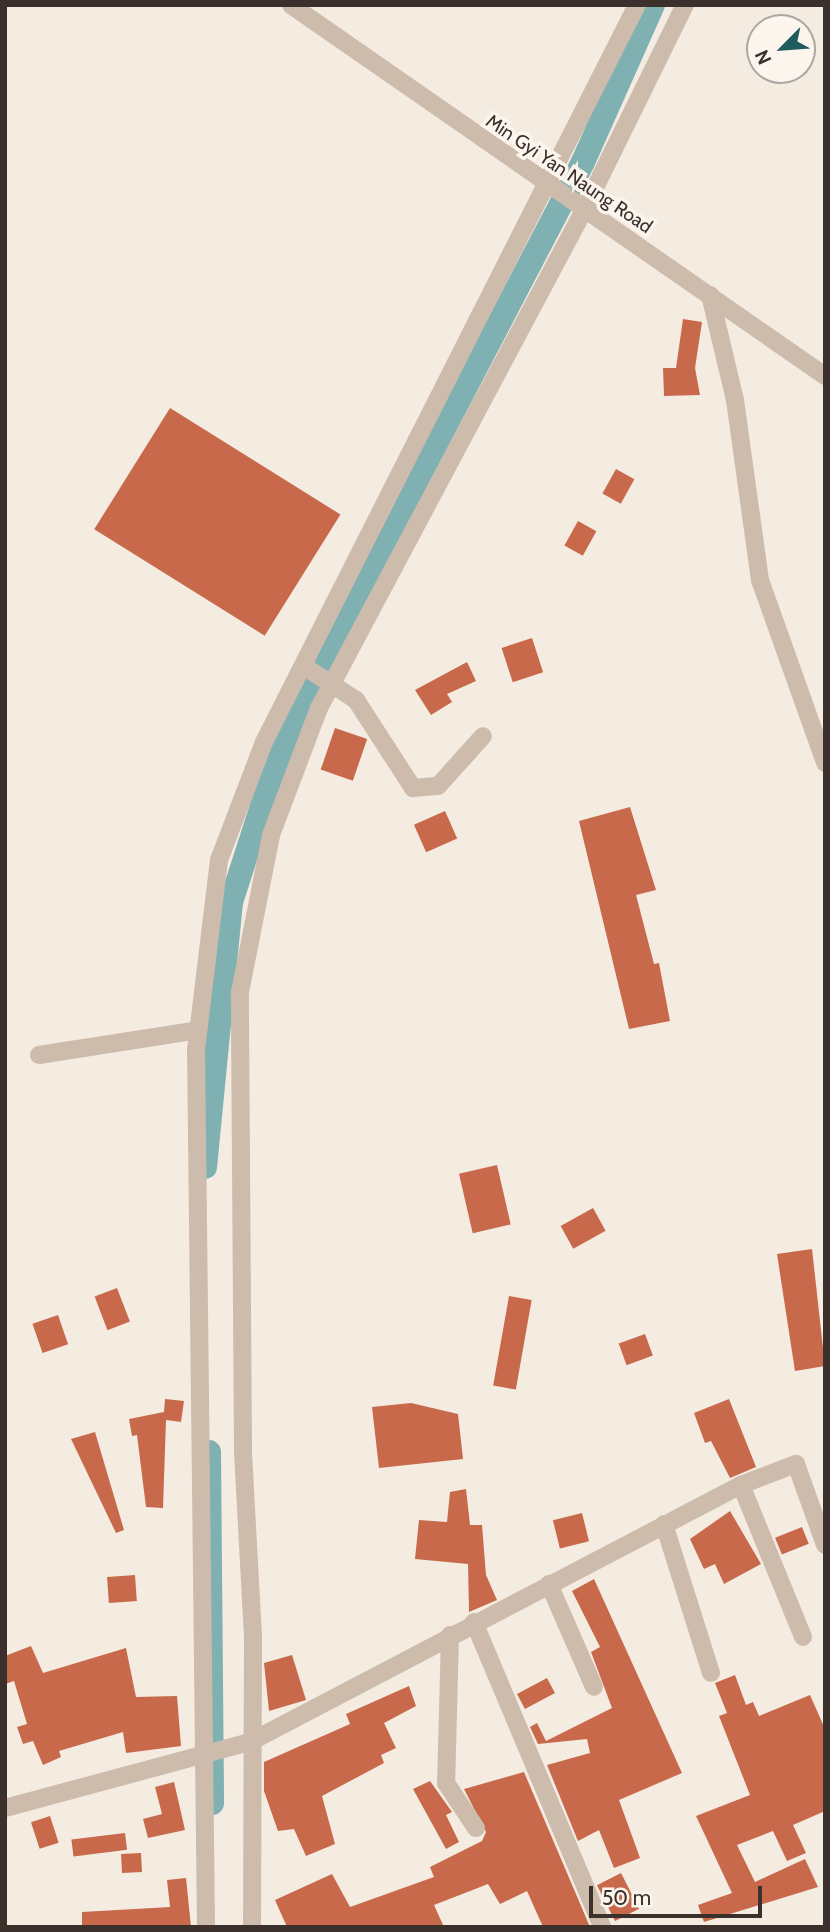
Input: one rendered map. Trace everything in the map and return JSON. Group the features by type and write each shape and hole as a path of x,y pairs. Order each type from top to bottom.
{"street":[{"name":"Min Gyi Yan Naung Road","path":"290,5 551,189 825,376"},
{"path":"251,1927 240,992 271,835 321,674 637,5"},
{"path":"206,1927 202,1759 198,1030 219,860 264,742 321,674 580,207 685,5"},
{"path":"710,295 735,400 757,568 825,763"},
{"path":"321,674 356,699 413,788 438,786 483,736"},
{"path":"39,1055 198,1030"},
{"path":"5,1808 202,1759 250,1742 664,1524 741,1485 796,1464 825,1545"},
{"path":"741,1485 803,1637"},
{"path":"664,1524 711,1673"},
{"path":"549,1584 594,1687"},
{"path":"474,1622 602,1927"},
{"path":"450,1635 446,1783 476,1828"}],"building":[{"path":"683,319 702,322 695,368 700,395 664,396 663,368 676,368"},
{"path":"170,408 340,515 265,636 94,529"},
{"path":"616,469 634,479 621,504 602,493"},
{"path":"578,521 596,531 583,556 564,545"},
{"path":"532,638 543,672 513,682 502,648"},
{"path":"467,662 476,681 447,694 452,702 431,715 415,690"},
{"path":"335,728 367,739 353,781 321,770"},
{"path":"630,807 656,890 636,895 654,964 659,963 670,1021 629,1029 579,821"},
{"path":"445,811 457,838 426,852 414,825"},
{"path":"497,1165 511,1224 473,1233 459,1174"},
{"path":"593,1208 606,1231 573,1249 561,1226"},
{"path":"812,1249 825,1366 795,1371 777,1254"},
{"path":"117,1288 130,1322 107,1330 95,1297"},
{"path":"509,1296 532,1300 516,1390 493,1386"},
{"path":"58,1315 68,1344 43,1353 32,1324"},
{"path":"645,1334 653,1356 627,1365 619,1344"},
{"path":"165,1399 184,1401 181,1422 166,1420 163,1508 146,1507 137,1435 132,1436 129,1419 164,1412"},
{"path":"729,1399 756,1467 730,1478 711,1441 705,1443 694,1413"},
{"path":"411,1403 458,1414 463,1459 379,1468 372,1407"},
{"path":"95,1432 124,1530 116,1533 71,1439"},
{"path":"466,1489 470,1525 482,1525 486,1575 497,1600 469,1612 468,1564 415,1559 419,1520 447,1522 450,1492"},
{"path":"730,1511 761,1564 724,1584 715,1564 704,1569 690,1539"},
{"path":"582,1513 589,1541 560,1548 553,1520"},
{"path":"802,1527 809,1544 782,1555 775,1538"},
{"path":"135,1575 137,1601 109,1603 107,1577"},
{"path":"594,1579 682,1773 619,1800 640,1858 614,1868 599,1830 578,1841 547,1765 590,1753 587,1739 538,1744 530,1727 537,1723 546,1741 612,1708 591,1652 600,1647 572,1591"},
{"path":"31,1646 43,1673 126,1648 136,1697 177,1696 181,1746 126,1753 123,1732 59,1751 61,1757 43,1765 33,1741 23,1744 17,1727 27,1724 14,1681 5,1684 5,1656"},
{"path":"292,1655 306,1700 269,1711 264,1663"},
{"path":"735,1675 746,1705 753,1702 759,1716 810,1695 825,1729 825,1811 793,1825 806,1853 787,1861 773,1831 737,1845 755,1882 805,1859 818,1887 704,1922 698,1905 732,1893 696,1816 750,1795 719,1716 727,1713 715,1683"},
{"path":"547,1678 555,1693 525,1709 517,1694"},
{"path":"409,1686 416,1706 384,1723 396,1748 381,1755 384,1763 322,1796 335,1844 306,1856 294,1829 278,1831 264,1791 264,1762 350,1724 346,1714"},
{"path":"524,1772 590,1927 543,1927 527,1891 500,1904 488,1884 434,1905 444,1927 287,1927 275,1900 332,1874 350,1907 434,1877 430,1867 482,1841 486,1832 464,1789"},
{"path":"430,1781 452,1812 446,1815 459,1842 446,1849 413,1789"},
{"path":"174,1782 185,1830 148,1838 143,1819 162,1814 155,1787"},
{"path":"50,1816 59,1843 40,1849 31,1822"},
{"path":"125,1833 127,1850 73,1856 71,1840"},
{"path":"141,1853 142,1872 122,1873 121,1854"},
{"path":"621,1873 639,1909 615,1921 597,1885"},
{"path":"186,1878 191,1927 82,1927 82,1912 170,1907 167,1880"}],"waterway":[{"path":"205,1167 231,902 272,775 304,697 583,162 653,5"},
{"path":"209,1452 212,1803"}]}
